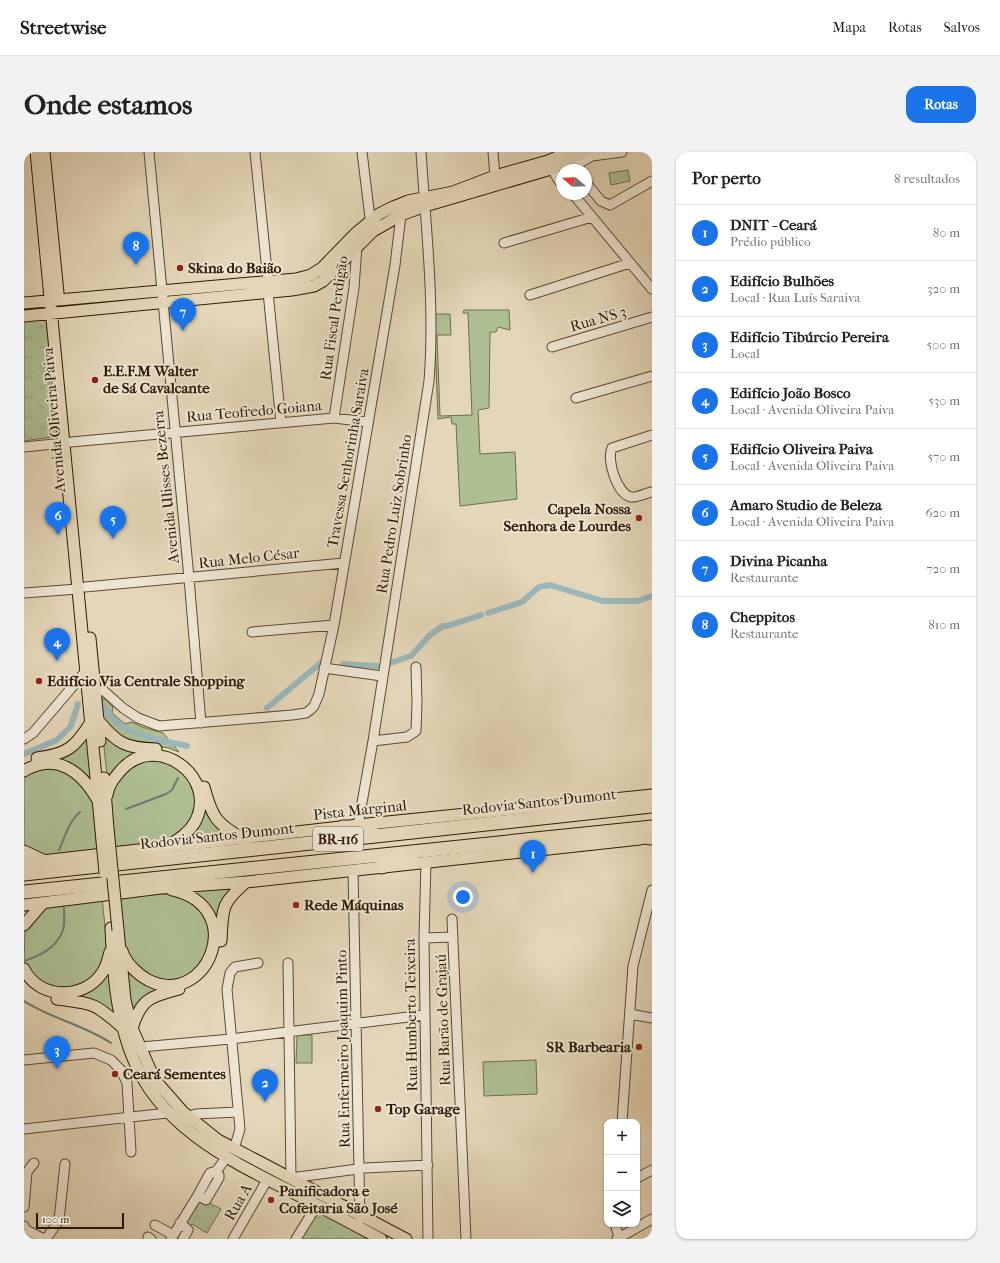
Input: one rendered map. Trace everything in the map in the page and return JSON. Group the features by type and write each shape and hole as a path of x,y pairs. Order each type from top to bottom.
{"highway":[{"name":"Rodovia Santos Dumont","path":"24,874 652,806"},
{"path":"343,827 388,834"},
{"name":"BR-116","path":"24,892 652,827"},
{"path":"596,833 652,838"},
{"path":"381,867 442,849"}],"main road":[{"name":"Avenida Oliveira Paiva","path":"36,152 54,300"},
{"name":"Avenida Oliveira Paiva","path":"44,152 55,313 82,588 95,690 94,721"},
{"path":"24,303 162,291 268,286 292,290 314,286 330,275 357,246 372,226 392,207 424,202 584,152"},
{"path":"24,316 163,303 268,286 311,275 322,268 354,234 401,215 424,202 495,176 561,160"},
{"name":"Avenida Oliveira Paiva","path":"82,588 85,672 94,721 116,945 117,1006 127,1028"},
{"path":"24,763 35,758 58,754 71,748 82,737 94,721 123,744 133,748 166,750 184,758 201,778 209,807 219,823 244,839"},
{"path":"24,771 43,764 66,767 83,778 102,804 113,779 125,766 137,758 146,756 161,756 182,765 191,774 197,785 200,794 199,807 195,822 189,830 167,847"},
{"name":"Pista Marginal","path":"24,863 358,825 652,795"},
{"name":"BR-116","path":"24,905 161,888 246,882 652,838"},
{"path":"24,851 45,861"},
{"path":"246,882 231,894 224,907 220,950 210,970 202,979 193,985 150,998 140,1007 127,1028 132,1056 152,1095 168,1113 194,1136 226,1158 381,1239"},
{"path":"24,969 30,978 42,988 54,992 72,992 91,984 102,973 116,945 140,975 154,983 165,985 180,983 193,978 204,968 212,953 215,938 214,927 209,913 201,903 184,893 161,888"},
{"path":"24,925 43,903"},
{"path":"24,981 35,991 44,996 82,1001 95,1006 127,1028 141,1047 155,1080 171,1100 190,1120 218,1140 406,1239"}],"street":[{"name":"Avenida Ulisses Bezerra","path":"149,152 201,723"},
{"path":"255,152 281,423"},
{"path":"362,152 372,226"},
{"name":"Rua Pedro Luiz Sobrinho","path":"358,825 373,741 382,676 422,434 429,380 431,343 421,152"},
{"path":"493,152 495,176"},
{"path":"578,164 592,156 622,152"},
{"path":"592,190 601,201 610,205 652,181"},
{"path":"577,200 652,289"},
{"name":"Travessa Senhorinha Saraiva","path":"95,690 104,691 123,708 147,722 167,726 306,713 314,706 317,700 334,625 367,422 371,409 401,215"},
{"path":"504,243 592,217"},
{"name":"Rua Fiscal Perdigão","path":"334,418 354,288 357,246"},
{"path":"530,294 630,263"},
{"name":"Rua NS 3","path":"552,347 652,317"},
{"path":"576,398 652,376"},
{"name":"Rua Teofredo Goiana","path":"24,447 334,418 367,422"},
{"path":"652,435 623,443 612,448 609,459 617,483 627,495 635,497 652,492"},
{"name":"Rua Melo César","path":"24,593 344,563"},
{"path":"252,632 334,625"},
{"path":"324,668 382,676"},
{"path":"373,741 407,737 416,731 416,668"},
{"path":"24,740 33,733 85,672"},
{"name":"Rua Humberto Teixeira","path":"426,862 424,1015 428,1165 428,1239"},
{"name":"Rua Enfermeiro Joaquim Pinto","path":"353,870 357,1022 358,1169 361,1215 360,1227"},
{"path":"622,1119 633,966 652,890"},
{"name":"Rua Barão de Grajaú","path":"452,919 466,1239"},
{"path":"424,938 453,937"},
{"path":"234,1149 240,1129 227,989 230,973 236,966 258,963"},
{"path":"288,963 291,1178 358,1169 428,1165"},
{"path":"630,1014 652,1018"},
{"path":"141,1047 231,1039 357,1022 424,1015"},
{"path":"24,1060 94,1053 104,1056 116,1064 126,1080 130,1118 131,1152"},
{"path":"190,1120 192,1115 196,1114 238,1112"},
{"path":"24,1129 168,1113"},
{"path":"155,1225 172,1237 210,1173 215,1173 226,1158"},
{"path":"24,1207 27,1172 34,1162"},
{"path":"24,1226 26,1230 45,1239 60,1220 65,1164"},
{"path":"640,1176 652,1170"},
{"name":"Rua A","path":"233,1239 267,1180"},
{"path":"296,1239 317,1205"},
{"path":"616,1227 618,1238 652,1219"},
{"path":"180,1223 188,1230 184,1239"}],"green space":[{"path":"628,170 630,181 611,185 609,173"},
{"path":"464,310 509,310 510,330 498,327 496,332 490,332 489,408 478,410 480,454 515,452 517,499 460,506 456,424 452,424 451,417 438,419 434,314 450,314 451,335 437,335 440,416 472,415 468,313 463,313"},
{"path":"47,318 50,348 47,351 50,387 55,393 59,436 24,441 24,321"},
{"path":"99,699 105,699 113,707 112,713 125,724 132,722 142,727 163,733 179,752 169,748 118,739 102,717"},
{"path":"102,729 111,740 121,746 131,749 161,752 182,760 192,769 198,778 208,809 213,819 221,828 234,837 180,843 197,821 202,799 197,780 184,764 167,755 146,754 126,763 108,784"},
{"path":"88,732 92,786 78,770 36,761"},
{"path":"161,759 186,773 197,799 189,826 168,843 114,850 110,795 114,782 134,763"},
{"path":"40,768 69,771 92,798 97,851 50,857 24,849 24,774"},
{"path":"238,885 228,895 222,906 219,917 219,939 217,950 214,961 207,971 197,980 187,985 147,996 136,1007 132,1016 125,964 147,982 169,987 190,981 206,968 215,949 217,928 207,908 185,891"},
{"path":"167,893 187,897 208,918 211,948 195,973 174,982 145,976 124,948 118,897"},
{"path":"102,898 107,945 105,958 95,977 68,990 42,985 24,964 25,928 44,908"},
{"path":"109,965 116,1018 69,996"},
{"path":"297,1035 312,1035 312,1063 296,1063"},
{"path":"536,1060 537,1094 484,1096 483,1062"},
{"path":"198,1197 221,1209 207,1233 192,1224 183,1239 174,1239"},
{"path":"319,1210 374,1239 301,1239"}],"waterway":[{"path":"488,613 522,602 539,587 550,585 603,601 637,601 652,596"},
{"path":"390,663 411,656 430,635 443,626 481,615"},
{"path":"267,708 323,661"},
{"path":"343,664 377,666"},
{"path":"24,754 57,740 71,726 78,704"},
{"path":"103,704 109,715 128,730 151,738 187,746"},
{"path":"126,809 166,794 172,790 178,778"},
{"path":"59,850 70,825 80,812"},
{"path":"24,961 42,954 57,942 64,928 64,908"},
{"path":"24,1001 46,1013 90,1031 111,1043"}],"place":[{"name":"Cheppitos","path":"136,265"},
{"name":"Skina do Baião","path":"180,268"},
{"name":"Divina Picanha","path":"183,331"},
{"name":"E.E.F.M Walter de Sá Cavalcante","path":"95,380"},
{"name":"Capela Nossa Senhora de Lourdes","path":"639,518"},
{"name":"Amaro Studio de Beleza","path":"58,535"},
{"name":"Edifício Oliveira Paiva","path":"113,539"},
{"name":"Edifício João Bosco","path":"57,661"},
{"name":"Edifício Via Centrale Shopping","path":"39,681"},
{"name":"DNIT - Ceará","path":"533,873"},
{"name":"Rede Máquinas","path":"296,905"},
{"name":"SR Barbearia","path":"639,1047"},
{"name":"Edifício Tibúrcio Pereira","path":"57,1069"},
{"name":"Ceará Sementes","path":"115,1074"},
{"name":"Edifício Bulhões","path":"265,1102"},
{"name":"Top Garage","path":"378,1109"},
{"name":"Panificadora e Cofeitaria São José","path":"271,1200"}]}
